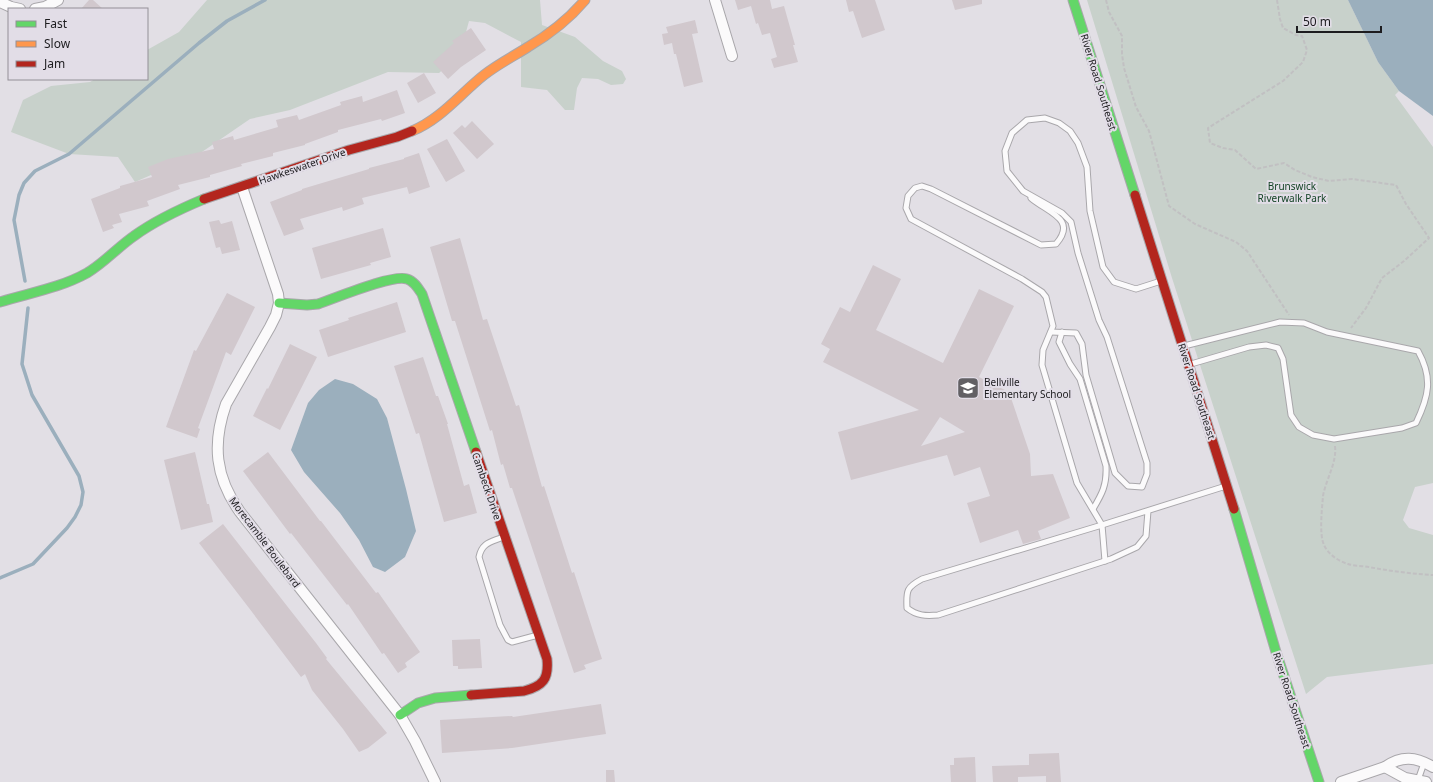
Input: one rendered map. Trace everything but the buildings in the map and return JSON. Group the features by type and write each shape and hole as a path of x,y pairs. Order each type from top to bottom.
{"street":[{"path":"40,8 58,0"},
{"name":"Hawkeswater Drive","path":"0,302 76,279 100,265 136,234 191,204 347,151 395,138 423,126 437,117 479,79 559,26 579,8 585,0"},
{"path":"715,0 732,56"},
{"name":"River Road Southeast","path":"1074,0 1227,486 1276,652 1319,782"},
{"path":"0,2 16,8"},
{"path":"242,187 275,285 279,303"},
{"name":"Cambeck Drive","path":"279,303 307,305 318,304 390,278 400,277 409,279 417,285 422,294 547,659 548,668 546,678 541,685 534,689 435,698 418,703 400,715"},
{"name":"Morecamble Boulebard","path":"279,303 276,315 270,327 226,404 218,430 217,444 221,473 228,494 240,512 400,715 415,741 435,782"},
{"path":"1341,782 1386,767 1396,761 1410,758 1428,765"},
{"path":"1386,767 1405,778 1422,782"}],"lane":[{"path":"1105,560 1102,525 1077,483 1042,365 1043,350 1053,326 1046,297 1042,292 1022,279 911,219 906,208 908,196 914,188 922,186 931,189 1041,245 1056,244 1062,238 1064,228 1062,220 1057,215 1039,205 1023,191 1007,170 1005,151 1012,133 1027,120 1044,118 1059,123 1070,131 1078,143 1087,167 1090,211 1103,267 1114,282 1136,289 1162,281"},
{"path":"1023,191 1062,213 1071,222 1078,253 1099,320 1107,337 1147,463 1147,474 1142,486 1128,486 1116,473 1086,375 1082,344 1076,333 1051,332"},
{"path":"1183,346 1280,322 1304,323 1327,332 1418,351 1425,362 1429,384 1426,400 1416,422 1402,428 1334,439 1313,435 1299,427 1291,415 1283,359 1278,348 1266,345 1249,346 1189,365"},
{"path":"1062,332 1059,342 1070,364 1080,378 1106,466 1107,478 1103,492 1093,509"},
{"path":"1148,511 1146,536 1137,547 1105,560 938,615 923,616 913,613 907,608 906,596 910,585 922,579 1227,486"},
{"path":"504,536 484,545 480,551 479,557 500,625 508,640 512,642 539,634"},
{"path":"1422,782 1428,765"}],"path":[{"path":"1106,0 1109,12 1122,36 1124,68 1136,107 1149,131 1169,206 1195,224 1236,242 1247,251 1294,322"},
{"path":"1277,0 1283,28 1296,35 1302,36 1307,50 1303,62 1283,81 1208,128 1210,143 1223,148 1235,150 1256,169 1284,163 1295,170 1312,177 1329,181 1352,179 1396,185 1406,204 1428,238 1404,261 1382,278 1366,308 1345,336"},
{"path":"1334,439 1336,453 1325,485 1323,497 1322,529 1324,545 1333,557 1347,564 1433,575"}],"green space":[{"path":"207,0 540,0 542,25 575,37 603,61 622,71 626,79 623,84 611,85 598,79 582,78 577,88 574,110 565,110 547,90 521,87 521,42 485,23 469,21 460,54 439,73 388,72 290,110 250,119 199,154 135,182 118,157 69,154 11,132 23,100 51,86 90,82 93,80 148,80 148,49 179,32"},
{"name":"Brunswick Riverwalk Park","path":"1087,0 1348,0 1378,62 1399,91 1395,95 1433,147 1433,483 1415,487 1403,520 1409,528 1433,535 1433,664 1327,677 1306,694 1172,278"}],"water":[{"path":"1348,0 1433,0 1433,116 1399,91 1378,62"},
{"path":"335,379 353,384 377,399 387,418 406,489 416,531 405,557 385,572 373,567 359,540 340,513 304,472 291,450 308,403 319,390"}],"waterway":[{"path":"25,281 14,220 19,195 24,183 35,171 69,154 199,43 227,21 265,0"},
{"path":"0,578 33,564 67,528 75,517 81,505 83,492 79,476 32,395 22,364 28,308"}],"traffic: fast":[{"path":"1073,0 1135,195"},
{"path":"0,302 66,283 87,273 142,230 168,215 204,199"},
{"path":"279,303 307,305 318,304 364,287 389,280 400,278 412,281 422,294 476,452"},
{"path":"1234,509 1276,652 1319,782"},
{"path":"400,715 418,703 435,698 471,695"}],"traffic: slow":[{"path":"412,131 432,120 450,106 489,71 536,42 566,20 585,0"}],"traffic: jam":[{"path":"204,199 349,150 397,137 412,131"},
{"path":"1135,195 1234,509"},
{"path":"471,695 524,691 531,689 543,681 547,672 547,659 476,452"}],"place":[{"name":"Bellville Elementary School","path":"968,388"}]}
